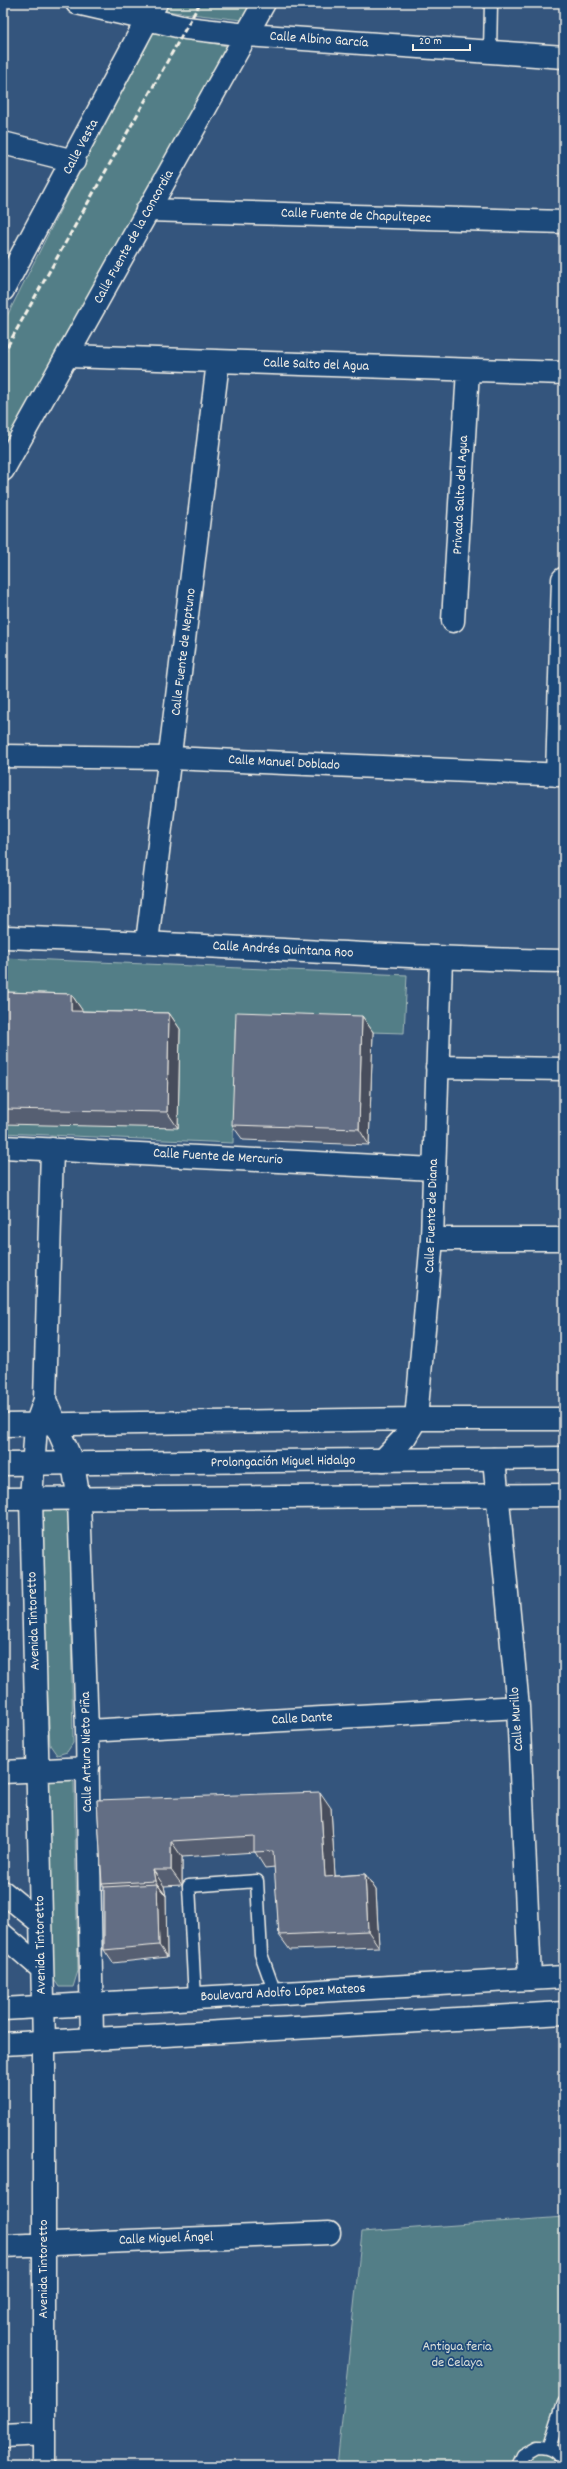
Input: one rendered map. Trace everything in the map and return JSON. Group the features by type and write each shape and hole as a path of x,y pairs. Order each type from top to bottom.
{"street":[{"name":"Calle Albino García","path":"77,3 152,12 186,28 247,35 564,57"},
{"name":"Calle Fuente de la Concordia","path":"3,470 69,356 147,210 264,3"},
{"name":"Calle Vesta","path":"3,290 74,161 152,12"},
{"path":"3,142 74,161"},
{"name":"Calle Fuente de Chapultepec","path":"147,210 564,222"},
{"name":"Calle Salto del Agua","path":"69,356 564,373"},
{"name":"Calle Fuente de Neptuno","path":"147,942 171,758 218,362"},
{"name":"Privada Salto del Agua","path":"453,621 468,370"},
{"path":"560,775 563,578"},
{"name":"Calle Manuel Doblado","path":"3,756 171,758 560,775"},
{"name":"Calle Andrés Quintana Roo","path":"3,937 147,942 442,959 564,961"},
{"name":"Calle Fuente de Diana","path":"383,1460 405,1437 416,1419 432,1239 436,1067 442,959"},
{"path":"436,1067 564,1069"},
{"name":"Calle Fuente de Mercurio","path":"3,1147 52,1148 434,1168"},
{"path":"52,1148 45,1400 57,1424 73,1464"},
{"path":"432,1239 564,1239"},
{"name":"Avenida Tintoretto","path":"44,2466 44,2042 41,1968 38,1771 31,1499 36,1425 45,1400"},
{"path":"3,1425 416,1419 564,1419"},
{"name":"Prolongación Miguel Hidalgo","path":"3,1464 564,1458"},
{"name":"Calle Murillo","path":"494,1459 496,1496 518,1707 530,1979"},
{"name":"Calle Arturo Nieto Piña","path":"73,1464 78,1500 87,1731 90,2004 92,2040"},
{"path":"3,1499 78,1500 564,1494"},
{"name":"Calle Dante","path":"87,1731 518,1707"},
{"path":"3,1772 88,1768"},
{"path":"3,1892 41,1923"},
{"path":"3,1935 41,1968"},
{"name":"Boulevard Adolfo López Mateos","path":"3,2009 564,1977"},
{"path":"3,2044 564,2013"},
{"name":"Calle Miguel Ángel","path":"3,2246 329,2233"},
{"path":"3,2436 44,2434"}],"lane":[{"path":"490,52 491,3"},
{"path":"195,1998 189,1886 257,1881 261,1954 275,1994"},
{"path":"549,2448 564,2402"},
{"path":"518,2466 523,2455 529,2450 537,2447 549,2448 559,2455 563,2466"}],"green space":[{"path":"166,3 251,3 242,20 166,11"},
{"path":"152,32 232,47 3,450 3,324 85,161 147,46"},
{"path":"3,958 407,975 404,1033 235,1028 233,1143 3,1133"},
{"path":"44,1507 64,1509 69,1517 73,1743 67,1752 57,1755 50,1745 39,1516"},
{"path":"51,1773 64,1773 74,1782 78,1971 73,1987 59,1987 53,1978 47,1788"},
{"name":"Antigua feria de Celaya","path":"564,2217 564,2466 337,2466 362,2232"}],"building":[{"path":"3,992 71,994 71,1011 169,1013 167,1112 3,1109"},
{"path":"236,1012 362,1016 359,1129 232,1125"},
{"path":"320,1792 325,1877 365,1874 368,1931 279,1935 273,1851 254,1852 254,1836 171,1841 171,1870 153,1870 155,1881 102,1884 97,1800"},
{"path":"157,1884 159,1945 104,1950 104,1887"}],"railway":[{"path":"3,354 200,3"}]}
